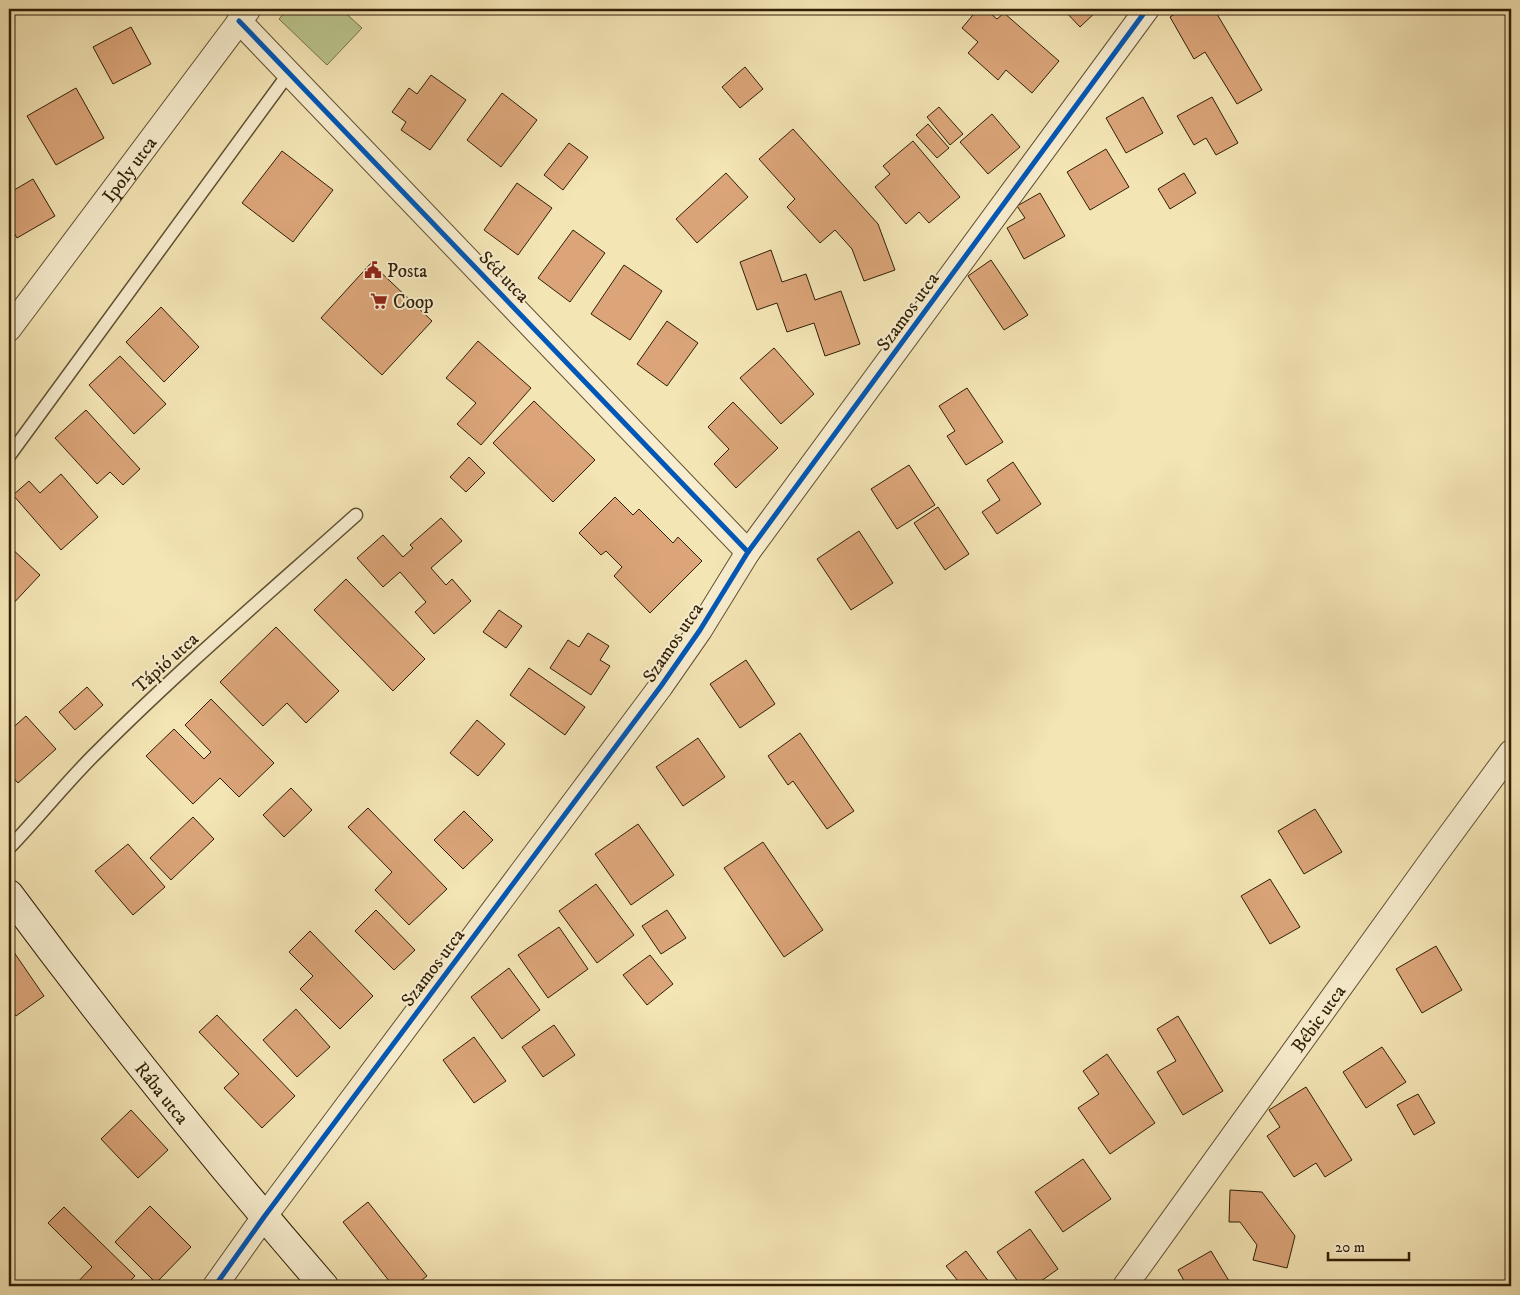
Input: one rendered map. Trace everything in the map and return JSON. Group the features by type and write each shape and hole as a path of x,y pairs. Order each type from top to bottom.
{"street":[{"name":"Szamos utca","path":"215,1286 264,1217 661,686 700,630 748,552 1147,9"},
{"name":"Séd utca","path":"244,15 289,73 748,552"},
{"name":"Ipoly utca","path":"9,329 244,15"},
{"name":"Bébic utca","path":"1125,1286 1511,752"},
{"name":"Rába utca","path":"9,894 79,989 264,1217 324,1286"}],"lane":[{"path":"9,456 289,73"},
{"name":"Tápió utca","path":"9,848 72,777 107,742 172,680 356,515"}],"green space":[{"path":"288,9 341,9 362,28 327,65 279,19"}],"building":[{"path":"978,9 985,9 997,19 1004,13 1059,61 1032,93 1006,70 998,80 968,53 978,42 962,28"},
{"path":"1063,9 1099,9 1080,27"},
{"path":"1183,9 1214,9 1262,90 1237,104 1205,52 1194,59 1170,17"},
{"path":"131,27 151,64 113,84 93,47"},
{"path":"745,67 763,89 740,108 722,87"},
{"path":"431,75 466,100 430,150 401,130 406,122 392,112 409,88 417,94"},
{"path":"76,88 104,138 56,165 27,116"},
{"path":"502,93 537,120 501,167 467,140"},
{"path":"1143,97 1163,133 1126,153 1106,118"},
{"path":"1212,97 1238,143 1216,155 1206,138 1194,145 1177,116"},
{"path":"939,107 963,134 950,145 927,117"},
{"path":"992,114 1020,147 988,174 960,142"},
{"path":"928,124 949,148 937,158 916,135"},
{"path":"793,129 878,224 895,270 864,281 852,249 835,230 820,243 787,207 795,199 759,159"},
{"path":"913,141 960,197 929,223 919,212 906,224 875,187 890,174 883,166"},
{"path":"569,143 588,157 563,190 544,175"},
{"path":"1106,149 1129,187 1090,210 1067,172"},
{"path":"282,151 333,190 293,242 242,203"},
{"path":"726,173 748,197 697,243 676,219"},
{"path":"1184,173 1196,193 1170,209 1158,189"},
{"path":"33,179 55,216 17,238 9,224 9,193"},
{"path":"517,183 552,208 518,255 484,230"},
{"path":"1040,193 1065,236 1024,259 1007,228 1025,218 1017,206"},
{"path":"573,230 605,253 570,302 538,278"},
{"path":"771,250 782,282 806,274 815,300 841,291 860,344 825,356 814,323 787,332 777,303 757,310 740,262"},
{"path":"991,260 1028,315 1004,330 968,276"},
{"path":"371,263 432,321 382,375 321,318"},
{"path":"624,265 662,291 630,340 591,314"},
{"path":"161,307 199,347 164,382 126,342"},
{"path":"667,321 698,343 667,386 637,364"},
{"path":"478,341 531,388 481,445 457,424 476,403 446,378"},
{"path":"774,348 814,394 781,424 740,378"},
{"path":"120,356 166,404 134,434 89,385"},
{"path":"967,388 1003,442 966,465 947,436 955,431 939,406"},
{"path":"534,401 595,460 553,502 493,443"},
{"path":"733,402 778,448 736,488 714,464 729,449 708,427"},
{"path":"86,410 140,469 123,485 110,472 97,484 55,438"},
{"path":"469,457 485,473 466,492 450,477"},
{"path":"1013,462 1041,504 997,534 982,512 1000,500 987,480"},
{"path":"909,465 935,505 897,529 871,489"},
{"path":"61,474 98,517 61,550 13,495 29,481 40,493"},
{"path":"615,497 633,515 639,509 673,543 678,537 702,561 650,613 614,576 622,567 606,551 601,555 579,533"},
{"path":"938,507 969,554 945,570 914,523"},
{"path":"441,518 462,541 431,568 446,585 452,579 471,601 434,634 415,612 426,602 400,572 383,587 357,558 383,535 403,557 413,548 410,545"},
{"path":"859,531 893,583 851,610 817,559"},
{"path":"9,546 40,575 9,608"},
{"path":"346,579 425,659 393,691 314,610"},
{"path":"499,610 522,626 506,648 483,632"},
{"path":"276,627 339,691 306,723 287,703 263,726 220,682"},
{"path":"588,633 609,646 600,660 610,666 591,695 550,668 568,640 579,647"},
{"path":"746,660 775,704 740,728 710,684"},
{"path":"529,668 585,707 565,735 510,695"},
{"path":"87,687 103,705 75,730 59,712"},
{"path":"211,699 274,763 239,797 220,778 193,804 146,756 174,729 204,759 211,752 185,725"},
{"path":"26,716 56,749 18,783 9,773 9,731"},
{"path":"477,720 505,744 478,776 450,753"},
{"path":"800,733 854,811 827,829 793,781 788,785 768,756"},
{"path":"698,738 725,777 683,806 656,767"},
{"path":"291,788 312,810 284,837 263,815"},
{"path":"368,808 447,889 409,925 375,890 392,872 348,827"},
{"path":"1315,809 1342,852 1304,874 1278,831"},
{"path":"464,811 493,840 463,869 434,840"},
{"path":"193,817 214,839 171,880 150,858"},
{"path":"638,824 674,875 631,905 595,854"},
{"path":"763,842 823,930 784,957 724,868"},
{"path":"128,844 165,887 133,915 95,871"},
{"path":"1270,879 1300,927 1270,944 1241,896"},
{"path":"596,884 634,935 597,963 559,911"},
{"path":"376,910 415,950 394,970 355,931"},
{"path":"667,910 686,938 661,954 642,926"},
{"path":"559,927 588,969 548,998 518,955"},
{"path":"310,931 373,996 340,1029 300,989 313,976 289,952"},
{"path":"9,945 44,996 16,1016 9,1006"},
{"path":"1436,946 1462,990 1422,1013 1396,969"},
{"path":"650,955 673,984 647,1005 623,975"},
{"path":"509,968 540,1010 502,1039 471,997"},
{"path":"296,1009 330,1047 297,1077 263,1040"},
{"path":"217,1015 295,1096 262,1128 224,1088 239,1074 199,1032"},
{"path":"1178,1016 1223,1091 1183,1115 1157,1072 1176,1061 1157,1029"},
{"path":"554,1025 575,1055 543,1077 522,1047"},
{"path":"474,1037 506,1081 474,1103 443,1060"},
{"path":"1382,1047 1406,1082 1366,1108 1343,1072"},
{"path":"1107,1054 1155,1123 1110,1154 1078,1108 1099,1094 1083,1071"},
{"path":"1306,1087 1352,1160 1325,1177 1316,1163 1294,1177 1267,1136 1280,1127 1269,1110"},
{"path":"1418,1094 1435,1123 1414,1135 1397,1105"},
{"path":"131,1110 168,1150 138,1178 101,1139"},
{"path":"1083,1159 1111,1199 1063,1232 1035,1192"},
{"path":"1230,1190 1262,1192 1295,1236 1287,1268 1253,1260 1257,1245 1240,1222 1229,1222"},
{"path":"368,1202 427,1276 414,1286 393,1286 343,1222"},
{"path":"150,1206 191,1247 156,1283 115,1242"},
{"path":"64,1207 135,1276 125,1286 74,1286 92,1267 48,1223"},
{"path":"1030,1229 1058,1269 1034,1286 1021,1286 997,1252"},
{"path":"966,1251 992,1286 962,1286 946,1266"},
{"path":"1211,1251 1232,1286 1187,1286 1178,1270"}],"cycle path":[{"path":"215,1286 264,1217 661,686 700,630 748,552 1147,9"},
{"path":"239,21 748,552"}],"place":[{"name":"Posta","path":"373,270"},
{"name":"Coop","path":"379,301"}]}
